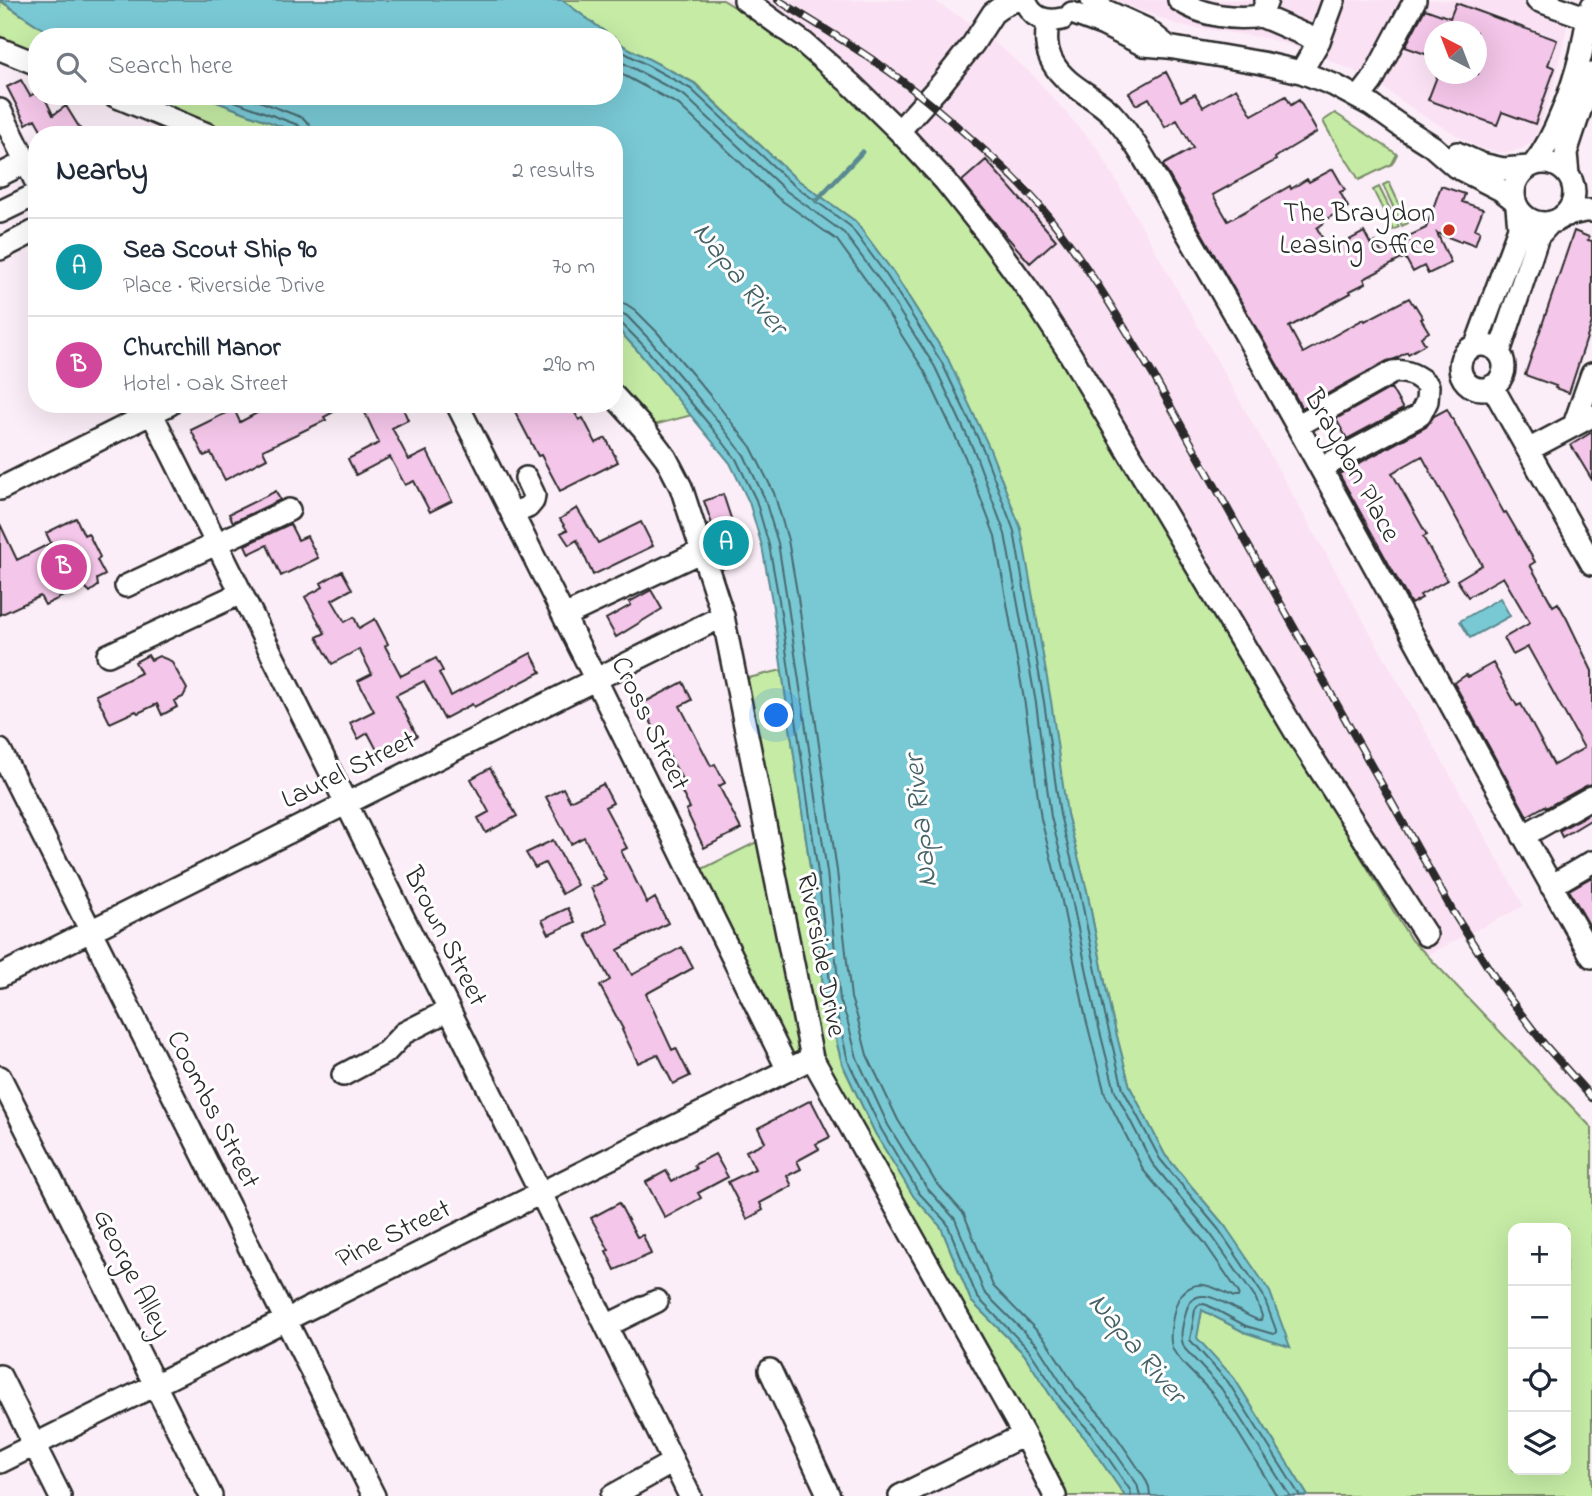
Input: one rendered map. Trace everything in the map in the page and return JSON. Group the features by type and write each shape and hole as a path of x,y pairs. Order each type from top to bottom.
{"street":[{"path":"745,0 804,43 899,131 945,181 1029,290 1295,731 1426,934"},
{"path":"899,131 942,83 993,13 1016,0"},
{"path":"1025,0 1032,13 1048,21 1061,19 1075,6 1104,25 1144,45 1262,63 1301,72 1359,98 1432,145 1456,167 1501,190 1525,217 1531,220 1544,223 1592,211"},
{"path":"1092,0 1104,10 1146,29 1168,47"},
{"path":"1179,0 1206,13 1242,19 1264,8 1319,41"},
{"path":"1301,72 1313,54 1335,0"},
{"path":"1359,98 1372,81 1415,0"},
{"path":"1476,345 1489,345 1499,352 1504,366 1499,381 1481,389 1469,384 1461,373 1460,366 1464,354 1476,345 1519,228 1513,194 1516,181 1546,149 1573,82 1590,12 1537,0"},
{"name":"Braydon Place","path":"1048,21 1046,39 1052,62 1064,78 1110,112 1135,145 1321,468 1592,957"},
{"path":"0,49 28,60"},
{"path":"1499,352 1538,236 1571,205 1574,192 1566,153 1592,74"},
{"path":"137,105 187,126"},
{"path":"0,110 28,167"},
{"path":"1432,145 1480,164 1503,169 1541,163 1553,164 1587,192 1592,193"},
{"path":"0,175 26,163"},
{"path":"0,212 28,198"},
{"path":"0,249 28,235"},
{"path":"1297,426 1392,372 1408,372 1428,386 1427,401 1420,415 1321,468"},
{"path":"1428,386 1461,373"},
{"path":"1528,450 1583,421 1592,374"},
{"path":"1492,386 1592,564"},
{"name":"Riverside Drive","path":"623,406 666,458 681,487 723,616 812,1058 1024,1435 1055,1496"},
{"path":"0,489 145,413"},
{"name":"Brown Street","path":"159,413 216,543 690,1496"},
{"name":"Cross Street","path":"462,413 788,1070"},
{"path":"512,514 528,507 533,501 534,495 526,478"},
{"path":"125,586 289,510"},
{"path":"564,616 702,551"},
{"path":"108,655 241,593"},
{"name":"Laurel Street","path":"0,976 723,616"},
{"name":"Coombs Street","path":"0,750 374,1496"},
{"path":"1523,836 1592,797"},
{"path":"1551,886 1592,862"},
{"path":"344,1075 386,1052 404,1033 449,1010"},
{"name":"Pine Street","path":"0,1462 812,1058"},
{"name":"George Alley","path":"0,1077 211,1496"},
{"path":"606,1326 657,1301"},
{"path":"770,1370 829,1496"},
{"path":"0,1376 60,1496"},
{"path":"900,1496 1024,1435"},
{"path":"612,1496 673,1462"}],"shaded area":[{"path":"723,0 933,0 974,25 1031,73 1099,150 1524,906 1427,955 1411,940 1045,333 765,27"},
{"path":"1114,0 1576,0 1569,18 1554,84 1535,140 1513,152 1501,153 1483,149 1417,112 1371,79 1309,51 1265,38 1181,26"}],"green space":[{"path":"562,0 723,0 765,26 866,111 952,199 1045,333 1411,940 1592,1128 1592,1496 1308,1496 1234,1378 1196,1338 1202,1310 1244,1332 1290,1347 1225,1226 1165,1155 1130,1087 1111,1013 1087,891 948,359 893,272 855,221 795,178 695,83 624,46 623,28 600,28"},
{"path":"0,1 41,28 28,28 28,60 0,49"},
{"path":"137,105 225,105 280,126 187,126"},
{"path":"1335,113 1397,154 1392,164 1359,180 1323,121"},
{"path":"1389,182 1408,223 1402,226 1383,185"},
{"path":"1379,187 1399,227 1393,230 1373,190"},
{"path":"623,335 692,415 643,428 623,406"},
{"path":"782,670 811,874 825,1004 842,1064 875,1133 914,1197 941,1227 971,1301 1024,1354 1056,1404 1085,1438 1125,1496 1055,1496 812,1059 788,1070 692,874 767,837 736,681"}],"water":[{"path":"0,0 562,0 600,28 42,28"},
{"name":"Napa River","path":"623,45 694,83 795,178 855,221 893,272 948,359 989,447 1021,529 1051,701 1067,814 1087,891 1111,1013 1130,1087 1165,1155 1225,1226 1270,1292 1290,1347 1244,1332 1202,1310 1197,1338 1234,1378 1308,1496 1125,1496 1085,1438 1056,1404 1024,1354 971,1301 941,1227 914,1197 875,1133 842,1063 825,1004 811,874 772,601 762,546 749,502 730,463 623,335 623,126 280,126 225,105 623,105"},
{"path":"1500,598 1510,616 1470,638 1460,621"}],"building":[{"path":"1456,3 1557,40 1548,65 1555,68 1535,124 1502,112 1497,125 1428,100 1434,84 1487,84 1487,21 1424,21 1424,54 1405,47 1425,9 1450,18"},
{"path":"1166,72 1181,101 1195,94 1203,107 1236,88 1252,115 1286,96 1291,105 1299,100 1317,132 1282,153 1276,160 1213,195 1228,221 1290,186 1291,189 1307,179 1309,182 1333,169 1345,190 1340,192 1348,207 1323,221 1317,228 1329,251 1364,232 1371,245 1376,242 1382,254 1409,241 1407,237 1426,228 1441,186 1465,194 1462,202 1483,209 1475,229 1480,231 1475,245 1437,233 1451,263 1428,274 1424,266 1413,272 1405,257 1364,279 1366,283 1350,291 1351,293 1289,327 1303,353 1409,298 1429,332 1421,337 1425,344 1408,354 1407,352 1387,361 1302,408 1163,165 1193,148 1177,120 1165,127 1149,98 1136,105 1129,93"},
{"path":"21,80 28,92 28,105 48,105 53,115 66,106 78,126 39,126 35,119 26,124 7,87"},
{"path":"986,160 1056,240 1030,263 962,181"},
{"path":"1574,231 1592,241 1592,322 1569,393 1525,375"},
{"path":"1391,388 1403,409 1347,439 1336,419"},
{"path":"1447,409 1504,513 1506,512 1535,562 1530,565 1553,606 1558,603 1567,619 1592,671 1592,784 1527,816 1454,683 1493,663 1517,706 1521,704 1554,765 1584,748 1528,647 1513,655 1504,638 1530,623 1503,577 1468,597 1457,580 1482,565 1422,456 1392,473 1427,535 1423,537 1447,580 1420,595 1422,598 1411,604 1339,474 1426,427 1434,416"},
{"path":"226,413 236,413 240,422 257,413 331,413 324,417 326,420 263,450 267,458 225,480 211,453 204,456 191,430"},
{"path":"365,413 405,413 408,420 392,428 409,460 427,451 452,501 430,512 414,481 405,485 390,457 356,475 348,459 379,443"},
{"path":"516,413 575,413 579,420 583,418 596,443 606,438 618,462 560,491 541,455 538,456"},
{"path":"1592,432 1592,480 1571,445"},
{"path":"276,491 280,500 233,522 229,514"},
{"path":"723,494 745,561 722,569 708,525 712,524 704,501"},
{"path":"577,508 598,543 641,522 653,546 593,575 577,540 569,545 561,533 567,530 560,519"},
{"path":"76,518 84,535 88,533 100,557 97,560 105,575 97,579 98,586 90,592 84,586 45,605 40,596 0,615 0,524 17,560 51,543 46,533"},
{"path":"290,524 298,540 307,536 318,558 281,576 267,545 249,554 245,545"},
{"path":"342,571 352,589 332,600 345,622 354,617 359,628 375,619 388,644 385,646 401,676 436,658 443,671 439,673 451,696 531,653 541,672 474,707 472,704 444,719 424,681 396,695 417,736 399,746 397,742 378,752 368,733 358,739 350,723 374,711 358,681 372,674 359,649 332,664 317,637 325,633 305,597 323,587 321,583"},
{"path":"651,590 662,609 616,637 606,619"},
{"path":"148,655 151,660 159,656 171,661 187,689 183,697 174,701 177,707 162,715 157,704 110,723 96,695 141,673 135,662"},
{"path":"683,682 692,700 680,706 711,766 715,764 725,783 719,786 741,829 704,848 686,810 690,808 677,783 683,781 641,704"},
{"path":"490,768 517,816 486,833 478,818 489,812 471,779"},
{"path":"603,784 613,803 605,807 627,848 621,851 647,903 655,898 668,923 618,950 632,975 682,947 693,968 646,994 672,1050 676,1048 690,1076 673,1084 658,1054 638,1063 600,986 610,980 586,935 608,923 591,888 606,880 584,837 571,844 546,797 563,788 570,801"},
{"path":"1592,812 1592,819 1562,837 1559,831"},
{"path":"553,840 577,885 562,894 545,863 535,868 526,853"},
{"path":"1592,877 1592,930 1569,890"},
{"path":"568,908 575,922 549,934 542,920"},
{"path":"811,1100 830,1137 816,1144 819,1149 797,1161 801,1169 787,1176 792,1186 760,1203 763,1210 747,1219 728,1182 755,1169 746,1151 765,1142 758,1128"},
{"path":"715,1154 728,1177 698,1193 701,1198 665,1218 646,1182 666,1171 672,1181 696,1169 694,1165"},
{"path":"619,1203 637,1237 643,1235 651,1254 615,1270 606,1251 609,1250 591,1218"}],"waterway":[{"path":"816,201 862,152"}],"railway":[{"path":"778,0 863,53 923,98 1012,176 1074,250 1153,375 1453,912 1500,986 1544,1044 1592,1098"}],"place":[{"name":"The Braydon Leasing Office","path":"1449,230"},
{"name":"Sea Scout Ship 90","path":"726,543"},
{"name":"Churchill Manor","path":"64,567"}]}
